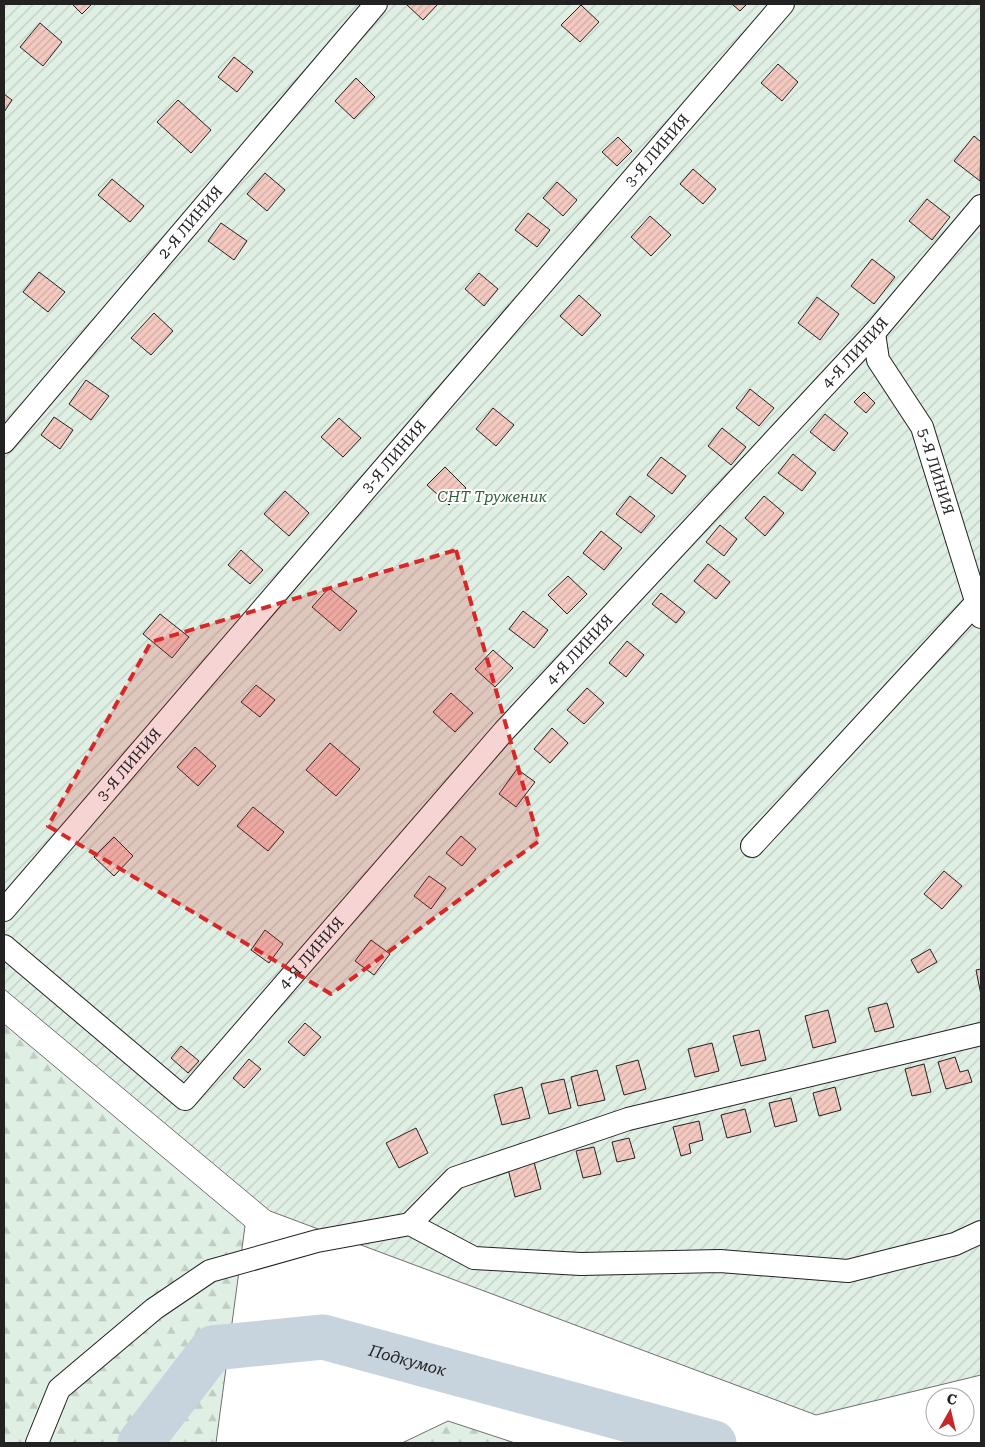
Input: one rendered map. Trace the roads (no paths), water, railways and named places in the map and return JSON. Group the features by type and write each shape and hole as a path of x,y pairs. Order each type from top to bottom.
{"street":[{"name":"2-Я ЛИНИЯ","path":"4,442 376,4"},
{"name":"3-Я ЛИНИЯ","path":"4,910 783,4"},
{"name":"4-Я ЛИНИЯ","path":"4,946 185,1099 504,731 874,333 981,206"},
{"name":"5-Я ЛИНИЯ","path":"874,333 878,360 922,427 978,611"},
{"path":"752,846 978,611"},
{"path":"37,1443 59,1389 154,1309 210,1271 317,1241 410,1224 455,1178 628,1119 981,1034"},
{"path":"410,1224 474,1258 581,1264 720,1261 848,1271 955,1244 981,1232"}],"waterway":[{"name":"Подкумок","path":"140,1443 213,1348 323,1337 714,1443"}],"park label":[{"name":"СНТ Труженик","path":"492,497"}]}
